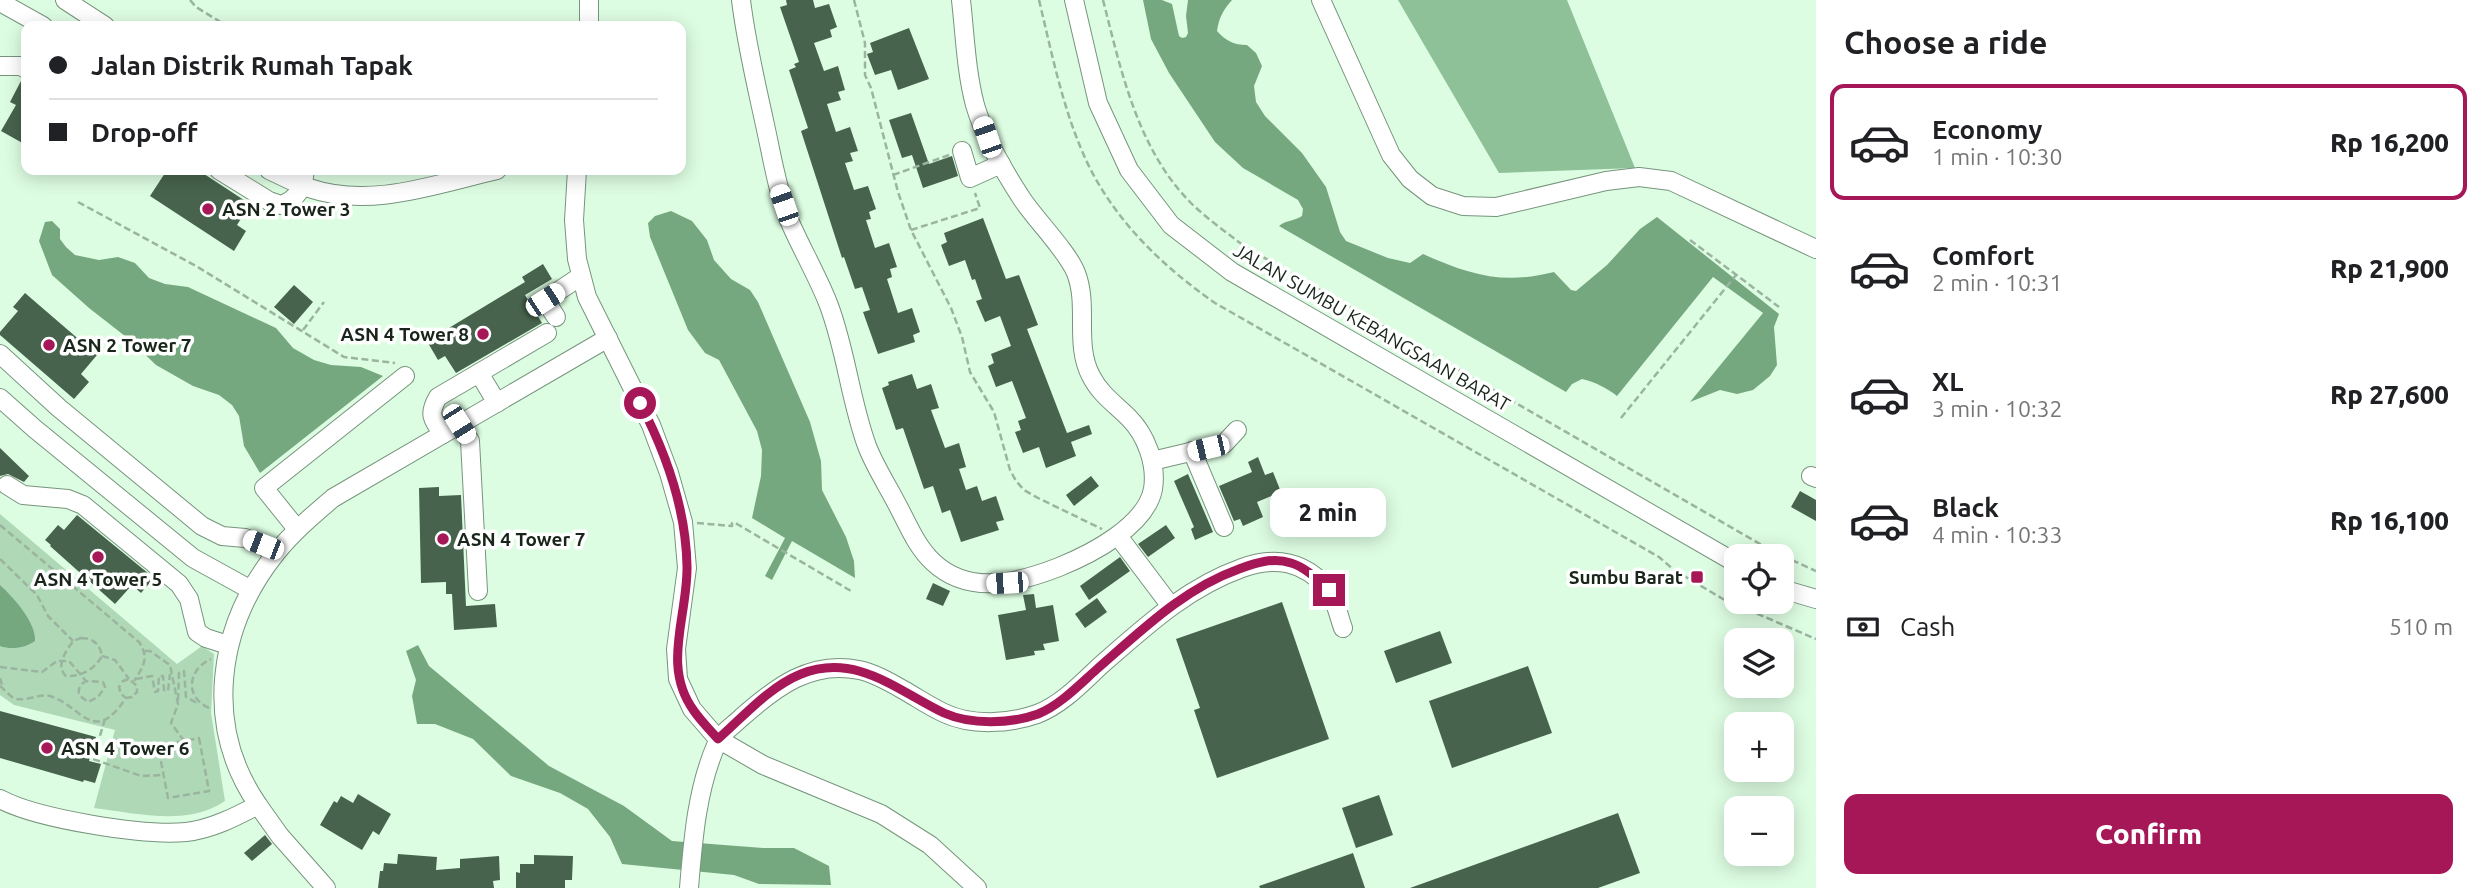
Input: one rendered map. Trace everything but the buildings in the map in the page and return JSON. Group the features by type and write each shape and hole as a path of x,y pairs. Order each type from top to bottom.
{"street":[{"path":"65,0 97,21"},
{"path":"589,0 589,21"},
{"path":"741,0 779,191 789,220 829,304 867,447 917,542 934,563 956,576 983,584 1007,583 1059,567 1096,550 1118,536 1145,509 1153,489 1152,461 1143,437 1130,419 1103,395 1090,376 1083,355 1082,293 1075,270 1031,213 987,137 975,104 967,63 961,0"},
{"name":"JALAN SUMBU KEBANGSAAN BARAT","path":"1074,0 1098,103 1129,170 1171,225 1232,272 1724,556"},
{"path":"1321,0 1391,155 1410,179 1432,196 1463,206 1496,207 1606,181 1639,177 1671,181 1816,249"},
{"path":"0,2 34,21"},
{"path":"0,66 21,66"},
{"path":"962,151 970,177 1001,164"},
{"path":"227,175 269,201 281,205 293,201 304,177 348,195 383,196 475,175"},
{"path":"576,175 574,220 577,259 587,297 651,425 683,522 687,568 676,649 678,679 692,709 718,739 763,765 881,814 930,845 976,888"},
{"path":"443,434 432,419 433,406 438,397 552,325 545,300 581,276"},
{"path":"326,888 280,836 245,787 233,756 225,715 223,680 235,621 251,590 275,554 297,529 333,498 608,338"},
{"path":"0,354 58,408 202,526 222,536 245,538 263,545 275,554"},
{"path":"479,373 497,402"},
{"path":"297,529 264,488 405,376"},
{"path":"0,398 193,558 251,590"},
{"path":"459,424 470,441 478,591"},
{"path":"1152,461 1224,444 1237,430"},
{"path":"1192,451 1224,527"},
{"path":"7,485 23,495 68,499 83,505 179,584 189,599 197,632 228,649"},
{"path":"1118,536 1170,605"},
{"path":"689,888 696,818 704,775 718,739 772,691 802,674 831,667 861,670 946,714 977,721 1006,721 1039,713 1068,695 1170,605 1217,577 1261,561 1290,562 1308,572 1329,590 1343,628"},
{"path":"1794,593 1816,599"},
{"path":"3,807 143,830 187,832 224,822 258,805"}],"path":[{"path":"190,0 196,7 219,21"},
{"path":"854,0 865,43 864,75 871,88 893,175 911,230 951,308 962,337 970,372 994,412 1010,470 1024,490 1038,499 1118,536"},
{"path":"1103,0 1120,64 1146,138 1166,173 1189,201 1215,224 1244,246 1774,552 1816,571"},
{"path":"893,175 962,151"},
{"path":"911,230 980,208 970,177"},
{"path":"78,202 196,266 344,357 396,363 405,376"},
{"path":"1690,240 1779,307"},
{"path":"1621,418 1735,276"},
{"path":"302,331 324,302"},
{"path":"683,522 732,526 732,523 737,524 851,591"},
{"path":"0,525 139,642 145,651 144,665 133,680"},
{"path":"0,559 37,595 48,616 73,641"},
{"path":"88,638 96,642 101,648 102,656 93,667 82,674 66,676 60,665 73,641 88,638"},
{"path":"200,704 193,694 190,681 194,671 202,663 228,649"},
{"path":"145,651 150,651 170,665 178,704"},
{"path":"86,681 69,661 63,659 42,673 1,667 0,676 1,687 12,697 52,697 88,721 105,719 137,692 137,686 115,660 102,656"},
{"path":"127,698 121,694 119,687 123,681 152,676 155,692 158,691 159,676 163,676 164,690 168,691 171,671"},
{"path":"184,741 172,723 178,704 179,673 184,671 186,697 225,715"},
{"path":"86,681 103,682 105,687 98,697 88,702 79,695 78,690 80,684 86,681"},
{"path":"105,719 93,759 141,776 163,775"},
{"path":"199,738 209,791 168,798 163,775 158,746 199,738"}],"shaded area":[{"path":"1143,0 1162,0 1172,4 1179,36 1182,38 1188,33 1188,0 1232,0 1222,14 1217,31 1227,40 1247,45 1256,53 1262,66 1254,86 1256,102 1265,116 1302,153 1326,187 1340,232 1346,241 1388,258 1410,263 1423,254 1456,268 1487,276 1519,278 1554,272 1571,290 1576,291 1607,265 1640,229 1657,217 1779,314 1774,327 1777,365 1770,376 1753,390 1737,394 1720,390 1690,402 1763,313 1713,277 1617,396 1582,379 1572,384 1566,392 1279,226 1302,216 1303,209 1298,200 1243,168 1215,142 1169,73 1151,39"},
{"path":"1398,0 1567,0 1635,168 1499,173"},
{"path":"671,211 692,221 707,240 714,260 731,279 750,290 758,302 810,422 821,461 822,490 846,537 854,561 855,578 792,541 772,580 765,576 785,538 752,518 761,476 762,450 757,431 719,360 705,353 688,330 650,237 648,223 655,216"},
{"path":"52,221 60,229 60,239 75,255 99,260 118,257 135,263 149,278 165,284 188,287 276,328 293,348 314,360 331,365 361,367 383,376 260,473 244,446 239,416 232,405 219,395 193,386 156,365 52,275 39,241 45,222"},
{"path":"0,514 177,664 202,646 214,654 211,713 225,801 210,809 178,816 144,815 94,808 115,730 14,705 0,695"},
{"path":"0,585 17,603 32,626 35,641 23,647 0,646"},
{"path":"418,645 429,666 549,766 624,806 672,841 794,848 829,866 831,885 759,884 734,875 622,864 610,837 588,809 560,793 511,776 473,739 435,724 417,724 412,696 416,680 406,651"}],"place":[{"name":"ASN 2 Tower 3","path":"208,209"},
{"name":"ASN 4 Tower 8","path":"483,334"},
{"name":"ASN 2 Tower 7","path":"49,345"},
{"name":"ASN 4 Tower 7","path":"443,539"},
{"name":"ASN 4 Tower 5","path":"98,557"},
{"name":"Sumbu Barat","path":"1697,577"},
{"name":"ASN 4 Tower 6","path":"47,748"}],"route":[{"path":"640,403 669,473 683,522 687,568 676,649 678,679 692,709 718,739 772,691 802,674 831,667 861,670 946,714 977,721 1006,721 1039,713 1068,695 1170,605 1217,577 1261,561 1290,562 1308,572 1329,590"}]}
